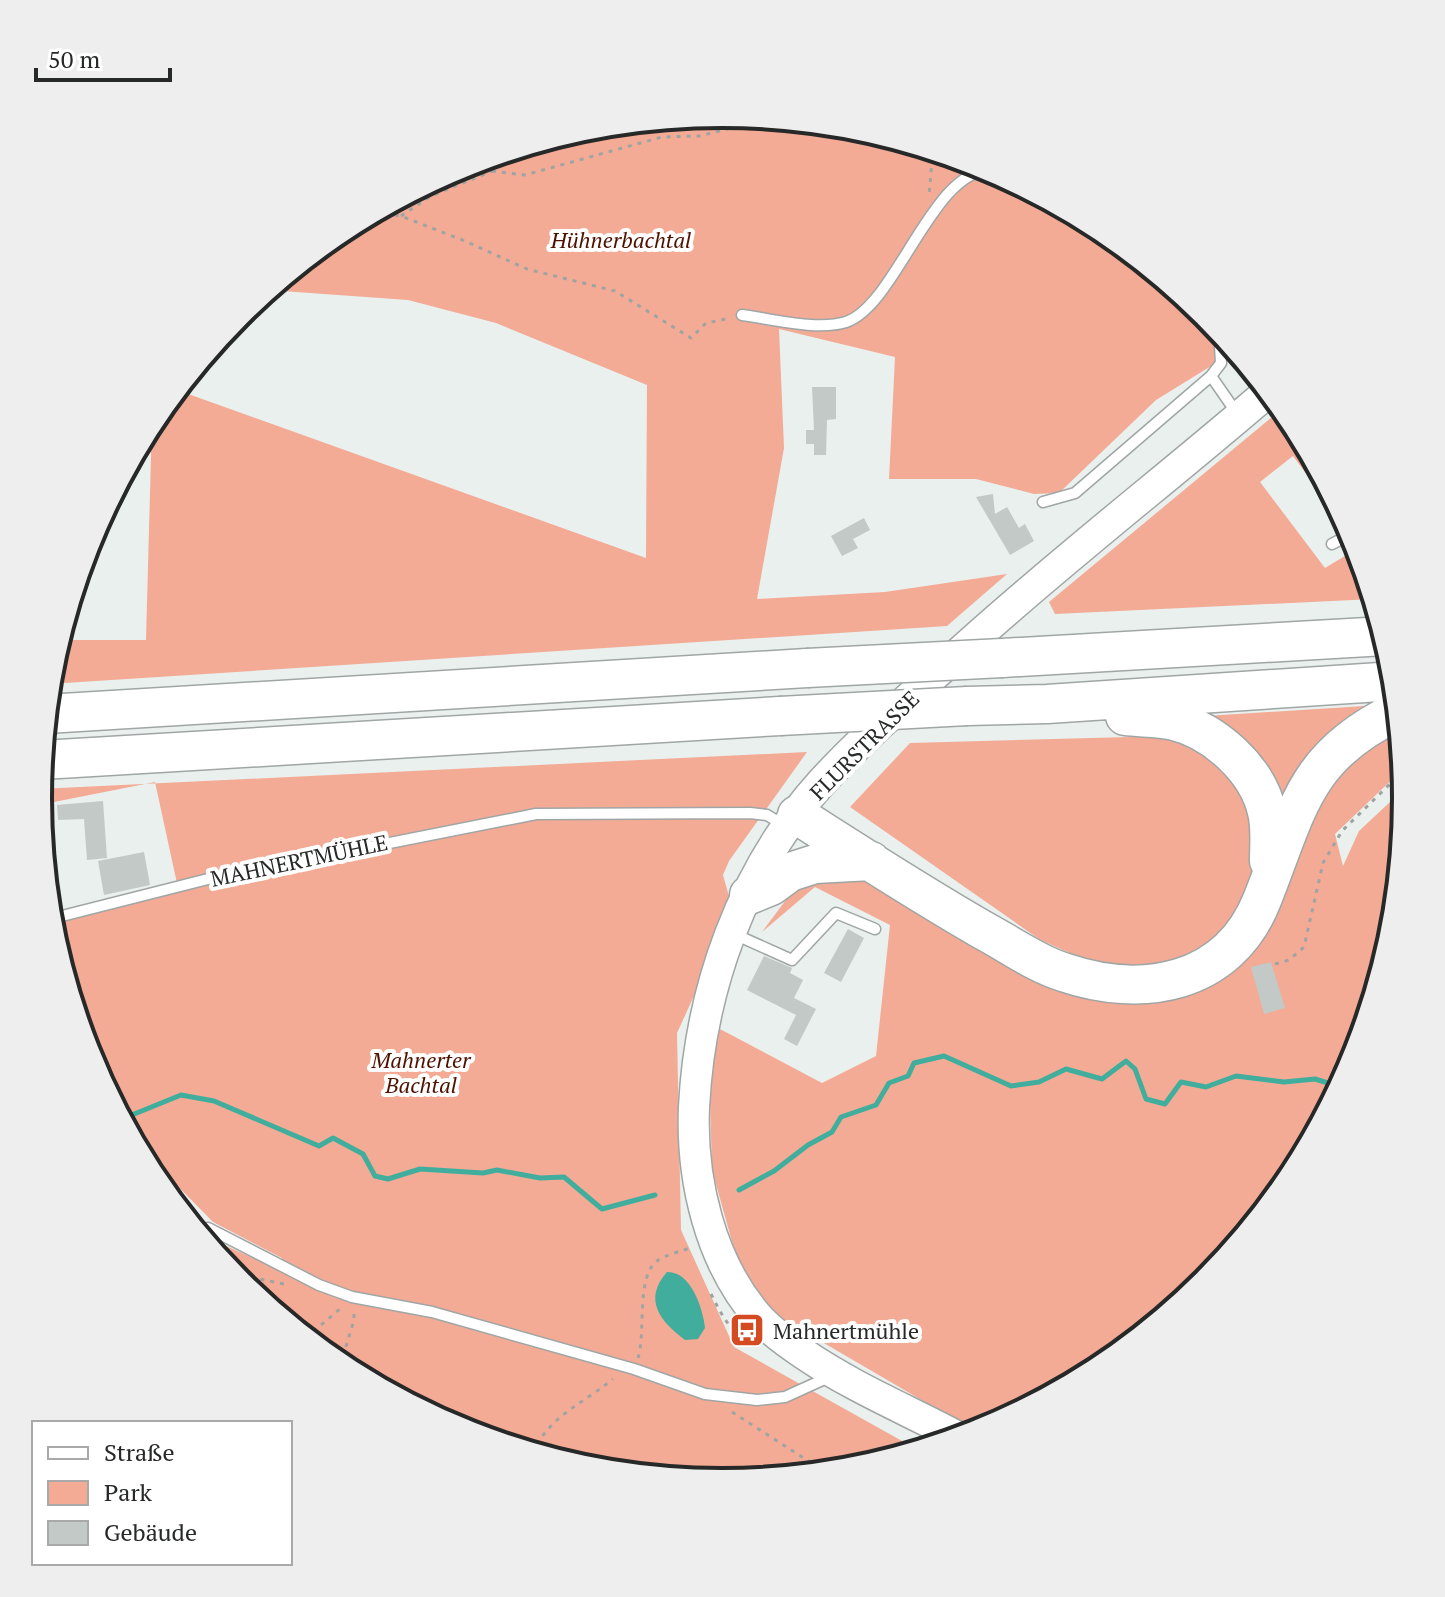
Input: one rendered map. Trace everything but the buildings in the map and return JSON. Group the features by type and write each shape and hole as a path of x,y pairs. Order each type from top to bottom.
{"highway":[{"path":"1234,645 1285,620 1367,616"},
{"path":"58,713 1373,637"},
{"path":"53,759 780,716 1047,704 1382,682"},
{"path":"1047,704 1174,720 1204,733 1234,756 1256,784 1267,811 1269,879"},
{"path":"792,821 871,861 968,922 1060,971 1096,982 1129,986 1170,982 1202,969 1228,950 1249,928 1302,797 1319,770 1344,743 1388,716"},
{"path":"749,895 771,886 790,872 815,864 871,861"}],"main road":[{"name":"FLURSTRASSE","path":"945,1430 834,1374 780,1338 759,1319 723,1260 701,1198 693,1130 695,1083 710,995 730,932 769,856 819,786 851,752 1012,605 1260,399"}],"lane":[{"path":"742,315 831,326 851,321 868,309 927,220 965,178 971,176"},
{"path":"1043,502 1075,493 1211,376 1221,363 1220,349"},
{"path":"1211,376 1239,417"},
{"path":"1332,544 1341,539"},
{"name":"MAHNERTMÜHLE","path":"63,916 208,879 536,814 750,813 792,821"},
{"path":"730,932 792,960 836,913 875,929"},
{"path":"208,1228 319,1285 352,1297 432,1312 634,1369 705,1394 757,1400 785,1397 834,1374"}],"path":[{"path":"492,171 525,175 662,137 700,136 730,128"},
{"path":"927,220 932,162"},
{"path":"401,216 431,196 500,167"},
{"path":"393,215 465,241 527,269 615,291 691,338 706,323 742,315"},
{"path":"1275,964 1289,960 1304,947 1323,863 1342,831 1393,784"},
{"path":"538,1443 550,1424 600,1391 616,1376 634,1369 643,1343 643,1301 651,1267 658,1260 693,1247"},
{"path":"253,1278 298,1287 319,1285"},
{"path":"315,1330 352,1297"},
{"path":"344,1352 354,1320 352,1297"},
{"path":"705,1394 811,1463"}],"green space":[{"name":"Hühnerbachtal","path":"679,129 766,129 853,141 896,151 979,179 1019,197 1095,241 1131,267 1165,294 1227,356 1156,400 1059,493 1034,494 976,479 889,479 895,357 779,329 784,448 757,599 885,592 1007,574 947,626 63,683 72,640 146,640 151,448 188,394 646,558 647,385 496,323 408,300 284,291 350,241 387,218 466,179 507,164 549,151 635,134"},
{"path":"1273,416 1316,486 1293,456 1260,482 1325,568 1347,555 1362,600 1055,614 1049,602"},
{"path":"1380,705 1281,821 1206,716"},
{"path":"1389,732 1393,779 1335,834 1343,866 1359,831 1393,799 1392,842 1380,929 1357,1014 1324,1095 1280,1171 1227,1241 1165,1303 1095,1356 1058,1379 963,1424 781,1318 751,1287 733,1245 712,1170 710,1099 718,1028 822,1083 876,1056 890,925 815,887 762,932 800,881 848,869 1084,995 1207,983 1329,780"},
{"path":"1167,736 1222,766 1251,809 1255,861 1248,893 1217,939 1191,956 1162,966 1098,966 1039,939 850,807 910,743"},
{"name":"Mahnerter Bachtal","path":"807,752 729,861 723,875 731,915 677,1033 681,1230 734,1347 906,1443 853,1456 766,1468 679,1468 592,1456 507,1433 426,1400 350,1356 314,1330 280,1303 220,1243 276,1268 282,1258 213,1222 165,1171 121,1095 103,1055 75,972 63,917 178,888 155,783"},
{"path":"146,784 52,802 52,788"}],"shaded area":[{"path":"667,1272 683,1278 694,1292 705,1328 698,1339 685,1340 669,1326 658,1310 656,1292"}],"waterway":[{"path":"739,1190 832,1132 841,1117 876,1105 889,1083 908,1076 914,1063 944,1056 1011,1086 1039,1082 1066,1069 1102,1079 1126,1061 1135,1069 1146,1099 1165,1104 1181,1082 1206,1087 1236,1076 1284,1082 1315,1079 1329,1083"},
{"path":"132,1115 181,1095 214,1101 319,1146 333,1138 363,1154 375,1176 388,1179 420,1169 483,1173 497,1170 540,1178 564,1177 602,1209 655,1195"}],"place":[{"name":"Mahnertmühle","path":"747,1330"}]}
